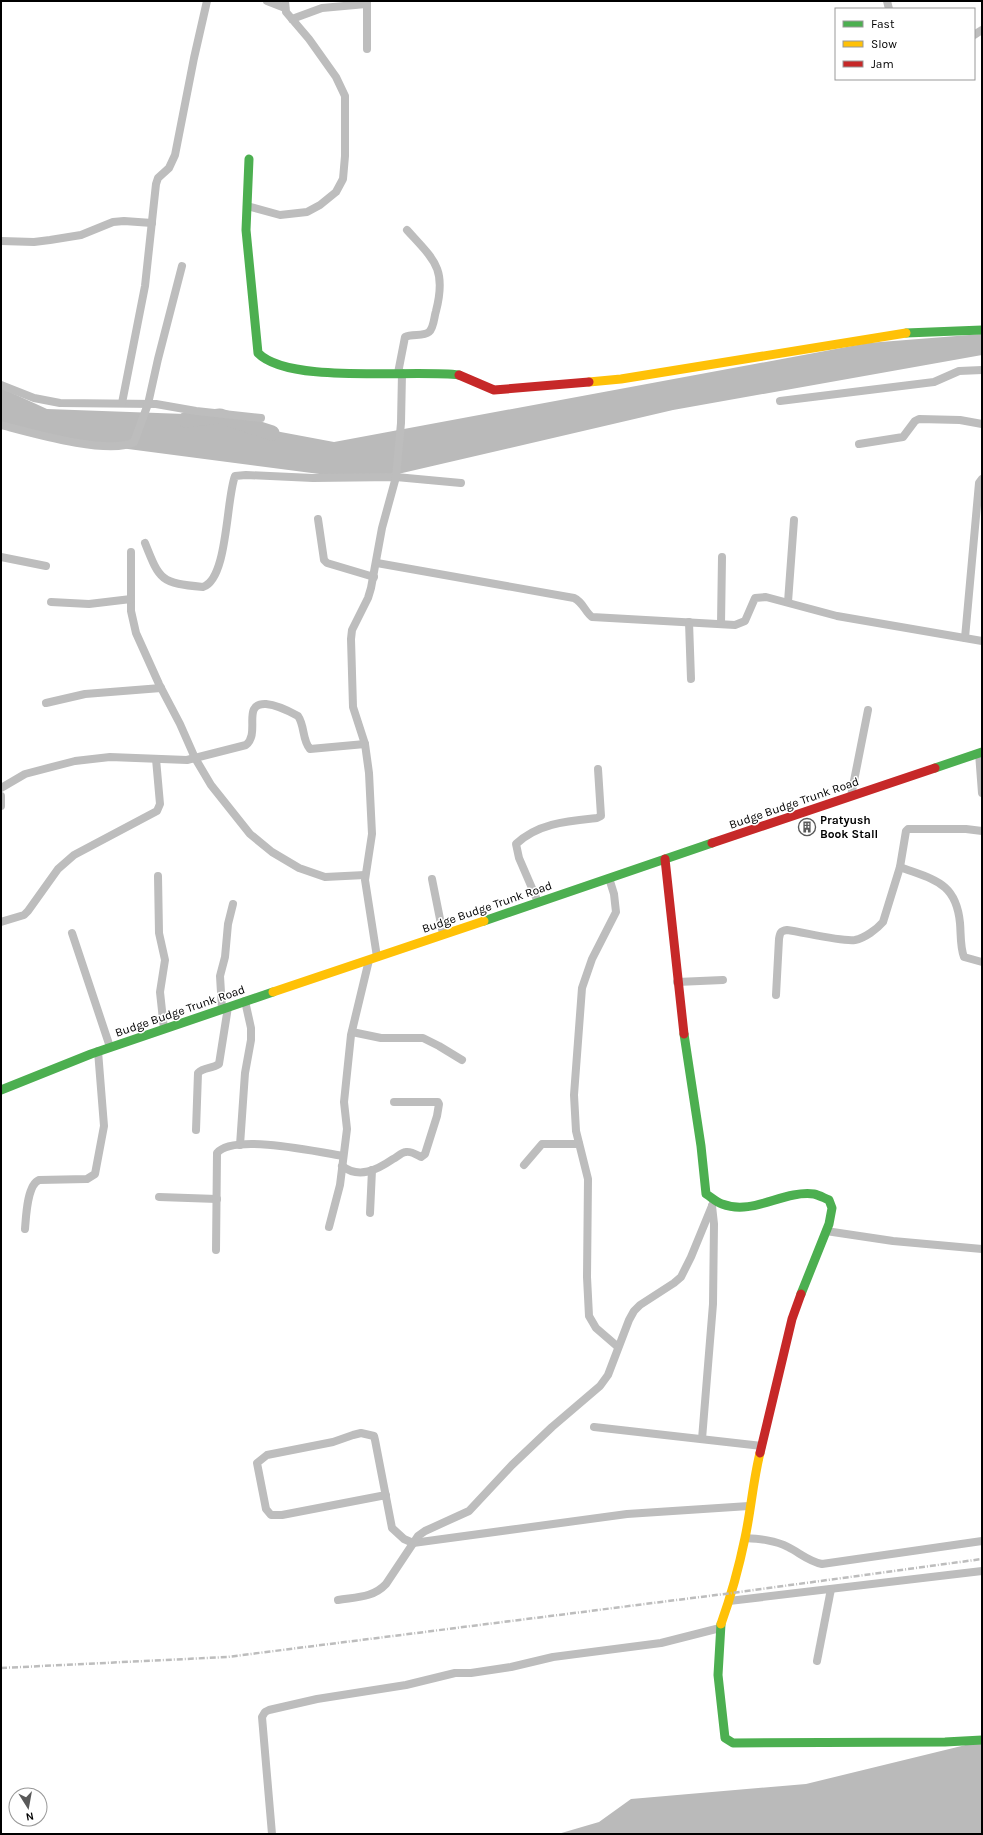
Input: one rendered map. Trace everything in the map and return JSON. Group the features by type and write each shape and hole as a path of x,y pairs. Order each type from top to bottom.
{"street":[{"path":"122,403 145,286 158,178 169,168 175,155 207,1"},
{"path":"247,206 280,214 307,212 320,205 336,192 343,179 346,156 345,96 336,77 309,39 292,19 285,5 267,1"},
{"path":"292,19 322,8 366,2 367,49"},
{"path":"249,159 247,206 249,271 258,353 260,357 293,370 304,372 458,375 471,379 489,390 494,390 581,384 621,379 896,334 982,330"},
{"path":"1,240 34,242 81,235 113,222 124,221 152,223"},
{"path":"329,1227 340,1186 347,1129 344,1102 352,1032 373,958 365,885 365,875 372,834 370,774 365,744 353,707 352,630 368,598 377,563 382,528 397,474 400,432 400,373 405,337 409,335 425,334 431,329 440,287 438,267 407,230"},
{"path":"1,425 52,439 88,444 123,446 136,440 148,406 158,359 182,266"},
{"path":"780,401 928,383 959,371 982,370"},
{"path":"1,385 34,398 60,403 122,403 261,418"},
{"path":"859,444 903,437 915,421 919,419 960,420 982,424"},
{"path":"145,543 154,566 159,575 164,579 202,586 207,585 214,577 224,544 231,487 235,476 246,475 313,478 397,474 462,483"},
{"path":"965,638 979,483 982,479"},
{"path":"318,519 324,560 327,563 374,577"},
{"path":"788,602 794,520"},
{"path":"131,552 131,611 136,633 195,758 211,785 250,834 272,852 299,868 317,875 331,877 365,875"},
{"path":"1,557 46,566"},
{"path":"721,624 722,557"},
{"path":"377,563 570,597 578,600 592,617 735,625 745,621 755,598 766,597 837,616 982,641"},
{"path":"51,602 89,604 131,599"},
{"path":"689,622 691,678"},
{"path":"46,703 85,694 161,688"},
{"path":"1,788 25,774 75,761 110,757 187,760 239,748 250,742 252,736 253,711 257,704 271,704 298,716 301,720 306,745 310,749 365,744"},
{"path":"851,796 868,710"},
{"path":"981,752 982,793"},
{"name":"Budge Budge Trunk Road","path":"1,1090 98,1051 981,752"},
{"path":"1,922 28,911 58,869 74,855 157,811 160,804 156,759"},
{"path":"538,902 519,858 516,844 534,832 550,825 567,821 597,818 600,816 598,768"},
{"path":"1,796 1,806"},
{"path":"776,995 780,933 787,930 853,940 864,936 877,928 883,922 900,867 906,831 908,829 981,831 982,821"},
{"path":"665,859 677,982 701,1146 705,1188 706,1194 713,1203 713,1304 702,1439"},
{"path":"900,867 935,880 947,889 957,905 964,957 982,962"},
{"path":"158,876 159,933 164,960 160,992 164,1029"},
{"path":"609,878 614,894 616,912 592,959 582,988 574,1095 579,1144 588,1179 587,1277 589,1316 596,1328 618,1347"},
{"path":"432,880 443,934"},
{"path":"196,1130 198,1073 204,1069 219,1064 225,1008 220,976 225,957 228,924 233,904"},
{"path":"72,933 110,1047"},
{"path":"677,982 723,980"},
{"path":"240,1145 246,1067 251,1040 251,1028 245,1001"},
{"path":"352,1032 376,1038 423,1038 440,1046 462,1060"},
{"path":"25,1229 28,1202 33,1184 36,1181 87,1179 95,1174 104,1126 98,1051"},
{"path":"342,1166 348,1171 356,1172 372,1170 404,1152 409,1152 421,1157 427,1152 437,1116 438,1102 394,1102"},
{"path":"216,1250 218,1153 223,1148 256,1143 343,1156"},
{"path":"524,1165 542,1144 579,1144"},
{"path":"370,1213 372,1170"},
{"path":"713,1203 749,1207 806,1193 824,1197 831,1204 831,1215 826,1230 792,1320 749,1506 745,1538 729,1601 720,1628 718,1675 723,1731 725,1738 729,1742 945,1742 982,1740"},
{"path":"159,1198 217,1199"},
{"path":"338,1600 373,1595 381,1590 413,1543 425,1531 469,1511 512,1465 552,1427 600,1386 608,1375 618,1347 634,1311 640,1305 681,1277 691,1257 713,1203"},
{"path":"826,1230 893,1241 982,1249"},
{"path":"594,1427 762,1446"},
{"path":"386,1495 275,1516 268,1513 266,1509 257,1463 267,1456 333,1442 353,1435 370,1434 374,1436 376,1440 386,1495 392,1528 404,1539 413,1543 627,1514 749,1506"},
{"path":"745,1538 778,1542 788,1546 811,1561 822,1564 982,1541"},
{"path":"729,1601 982,1571"},
{"path":"817,1661 831,1589"},
{"path":"272,1834 262,1717 264,1712 317,1698 406,1685 455,1673 471,1673 511,1667 553,1657 661,1643 720,1628"}],"shaded area":[{"path":"982,334 982,355 673,410 398,474 327,475 44,438 1,422 1,388 47,409 185,414 334,442 868,343"},
{"path":"982,1741 982,1834 558,1834 599,1822 631,1799 806,1784"}],"waterway":[{"path":"185,420 220,416 272,433"}],"railway":[{"path":"1,1668 227,1657 732,1593 982,1559"}],"traffic: fast":[{"path":"249,159 246,230 258,353 274,363 296,369 323,372 353,374 459,375"},
{"path":"906,333 982,330"},
{"path":"935,768 982,752"},
{"path":"484,921 712,843"},
{"path":"1,1090 91,1054 273,992"},
{"path":"684,1034 701,1146 706,1194 720,1203 734,1207 757,1205 802,1194 814,1194 829,1200 832,1208 829,1224 801,1294"},
{"path":"721,1624 718,1675 725,1738 733,1743 945,1742 982,1740"}],"traffic: slow":[{"path":"589,382 621,379 906,333"},
{"path":"273,992 484,921"},
{"path":"721,1624 743,1549 760,1453"}],"traffic: jam":[{"path":"459,375 494,390 589,382"},
{"path":"712,843 935,768"},
{"path":"665,859 684,1034"},
{"path":"760,1453 792,1319 801,1294"}],"place":[{"name":"Pratyush Book Stall","path":"807,827"}]}
